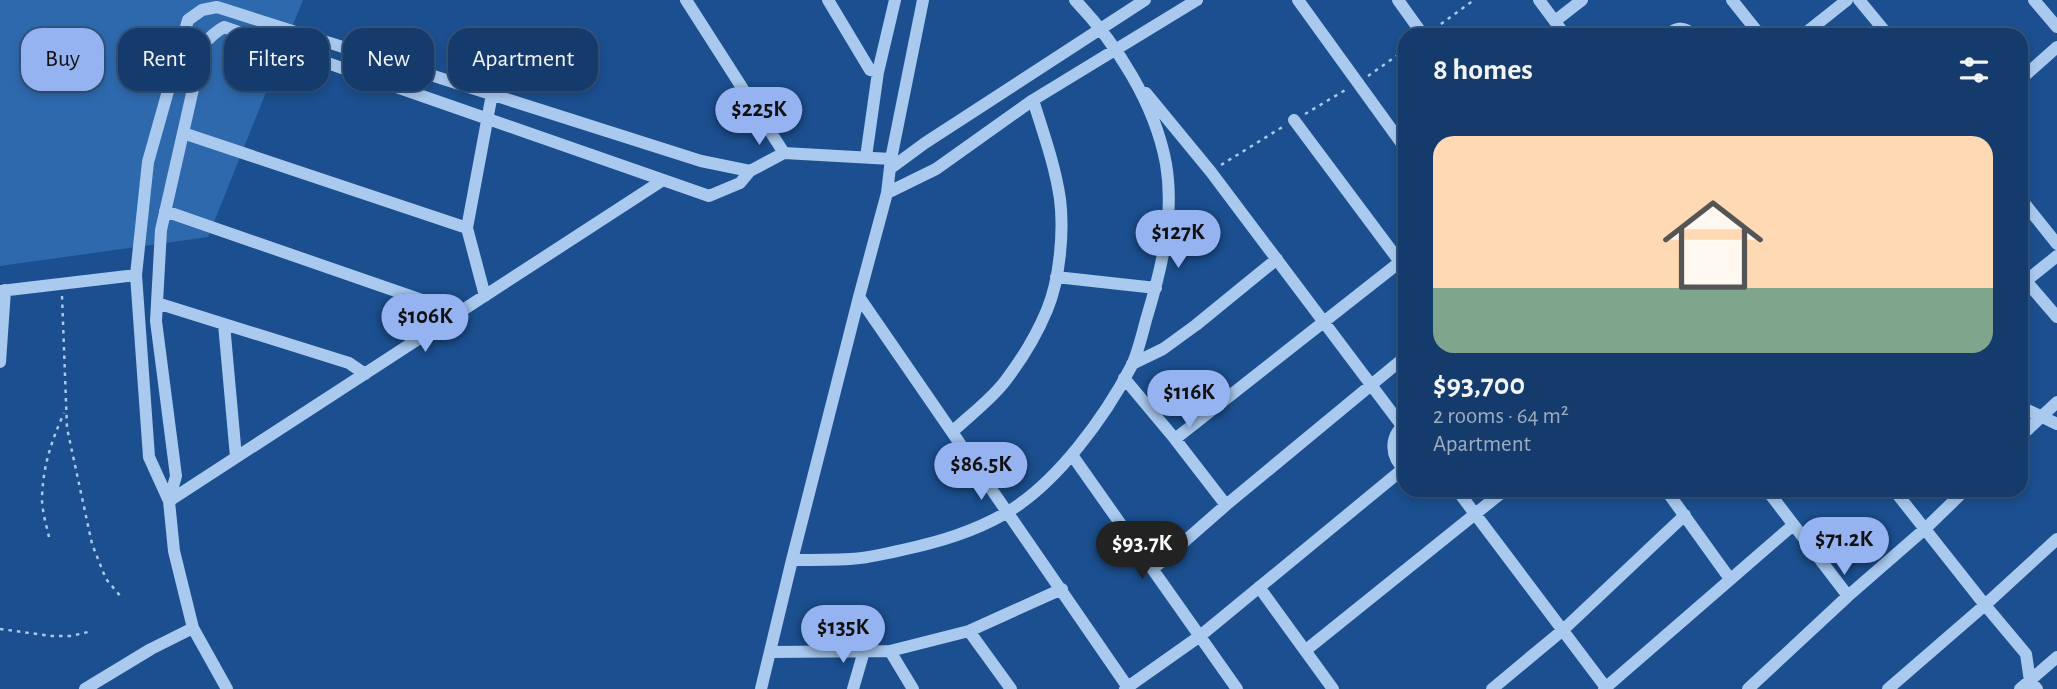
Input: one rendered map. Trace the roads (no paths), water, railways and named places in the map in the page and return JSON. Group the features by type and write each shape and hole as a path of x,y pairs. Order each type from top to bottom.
{"street":[{"path":"685,0 784,153"},
{"path":"828,0 870,70 878,72"},
{"path":"866,157 878,72 895,0"},
{"path":"761,689 887,193 923,0"},
{"path":"1075,0 1115,48 1137,82 1211,172 1370,385 1398,418"},
{"path":"169,501 176,476 156,321 161,230 203,45 224,27 709,196 740,183 750,171 784,153 866,157 891,163 1145,0"},
{"path":"887,193 936,169 1033,100 1197,0"},
{"path":"1298,0 1398,138"},
{"path":"1398,0 1420,28"},
{"path":"1539,0 1560,28"},
{"path":"1555,21 1582,0"},
{"path":"1732,0 1754,28"},
{"path":"1811,28 1847,0"},
{"path":"1859,0 1882,28"},
{"path":"2034,0 2057,27"},
{"path":"227,689 193,628 174,551 169,501 149,457 136,275 148,162 188,20 202,10 217,7 701,161 750,171"},
{"path":"209,9 219,30"},
{"path":"2028,73 2057,47"},
{"path":"792,560 852,559 957,537 1007,512 1037,489 1072,455 1098,421 1132,364 1161,270 1169,199 1166,163 1137,82"},
{"path":"485,296 467,228 492,94"},
{"path":"952,432 1005,381 1048,309 1056,277 1062,225 1060,199 1033,100"},
{"path":"1294,120 1398,254"},
{"path":"183,133 467,228"},
{"path":"169,501 663,180"},
{"path":"2028,208 2057,244"},
{"path":"165,211 442,307 455,315"},
{"path":"2028,280 2057,256"},
{"path":"1132,364 1163,349 1278,259"},
{"path":"1175,439 1398,264"},
{"path":"0,362 2,291 136,275"},
{"path":"1056,277 1156,288"},
{"path":"2028,287 2057,317"},
{"path":"859,297 1062,589 1127,689 1200,636 1398,475"},
{"path":"157,303 349,363 365,374"},
{"path":"224,324 236,457"},
{"path":"1153,569 1398,363"},
{"path":"1124,378 1226,505"},
{"path":"2028,429 2057,402"},
{"path":"2028,410 2057,424"},
{"path":"1398,431 1392,447 1398,464"},
{"path":"1072,455 1237,689"},
{"path":"1463,497 1606,689 1793,526"},
{"path":"1306,650 1496,497"},
{"path":"1671,497 1730,579"},
{"path":"1772,497 1848,596"},
{"path":"1900,497 2026,654 2029,686"},
{"path":"1748,689 1958,497"},
{"path":"1492,689 1563,630 1685,515"},
{"path":"1888,689 2057,539"},
{"path":"1259,587 1333,689"},
{"path":"770,652 890,650 969,631 1062,589"},
{"path":"85,689 151,649 193,628"},
{"path":"969,631 1011,689"},
{"path":"890,650 913,689"},
{"path":"853,689 864,651"},
{"path":"2026,654 2055,662"},
{"path":"2029,686 2055,662"}]}
